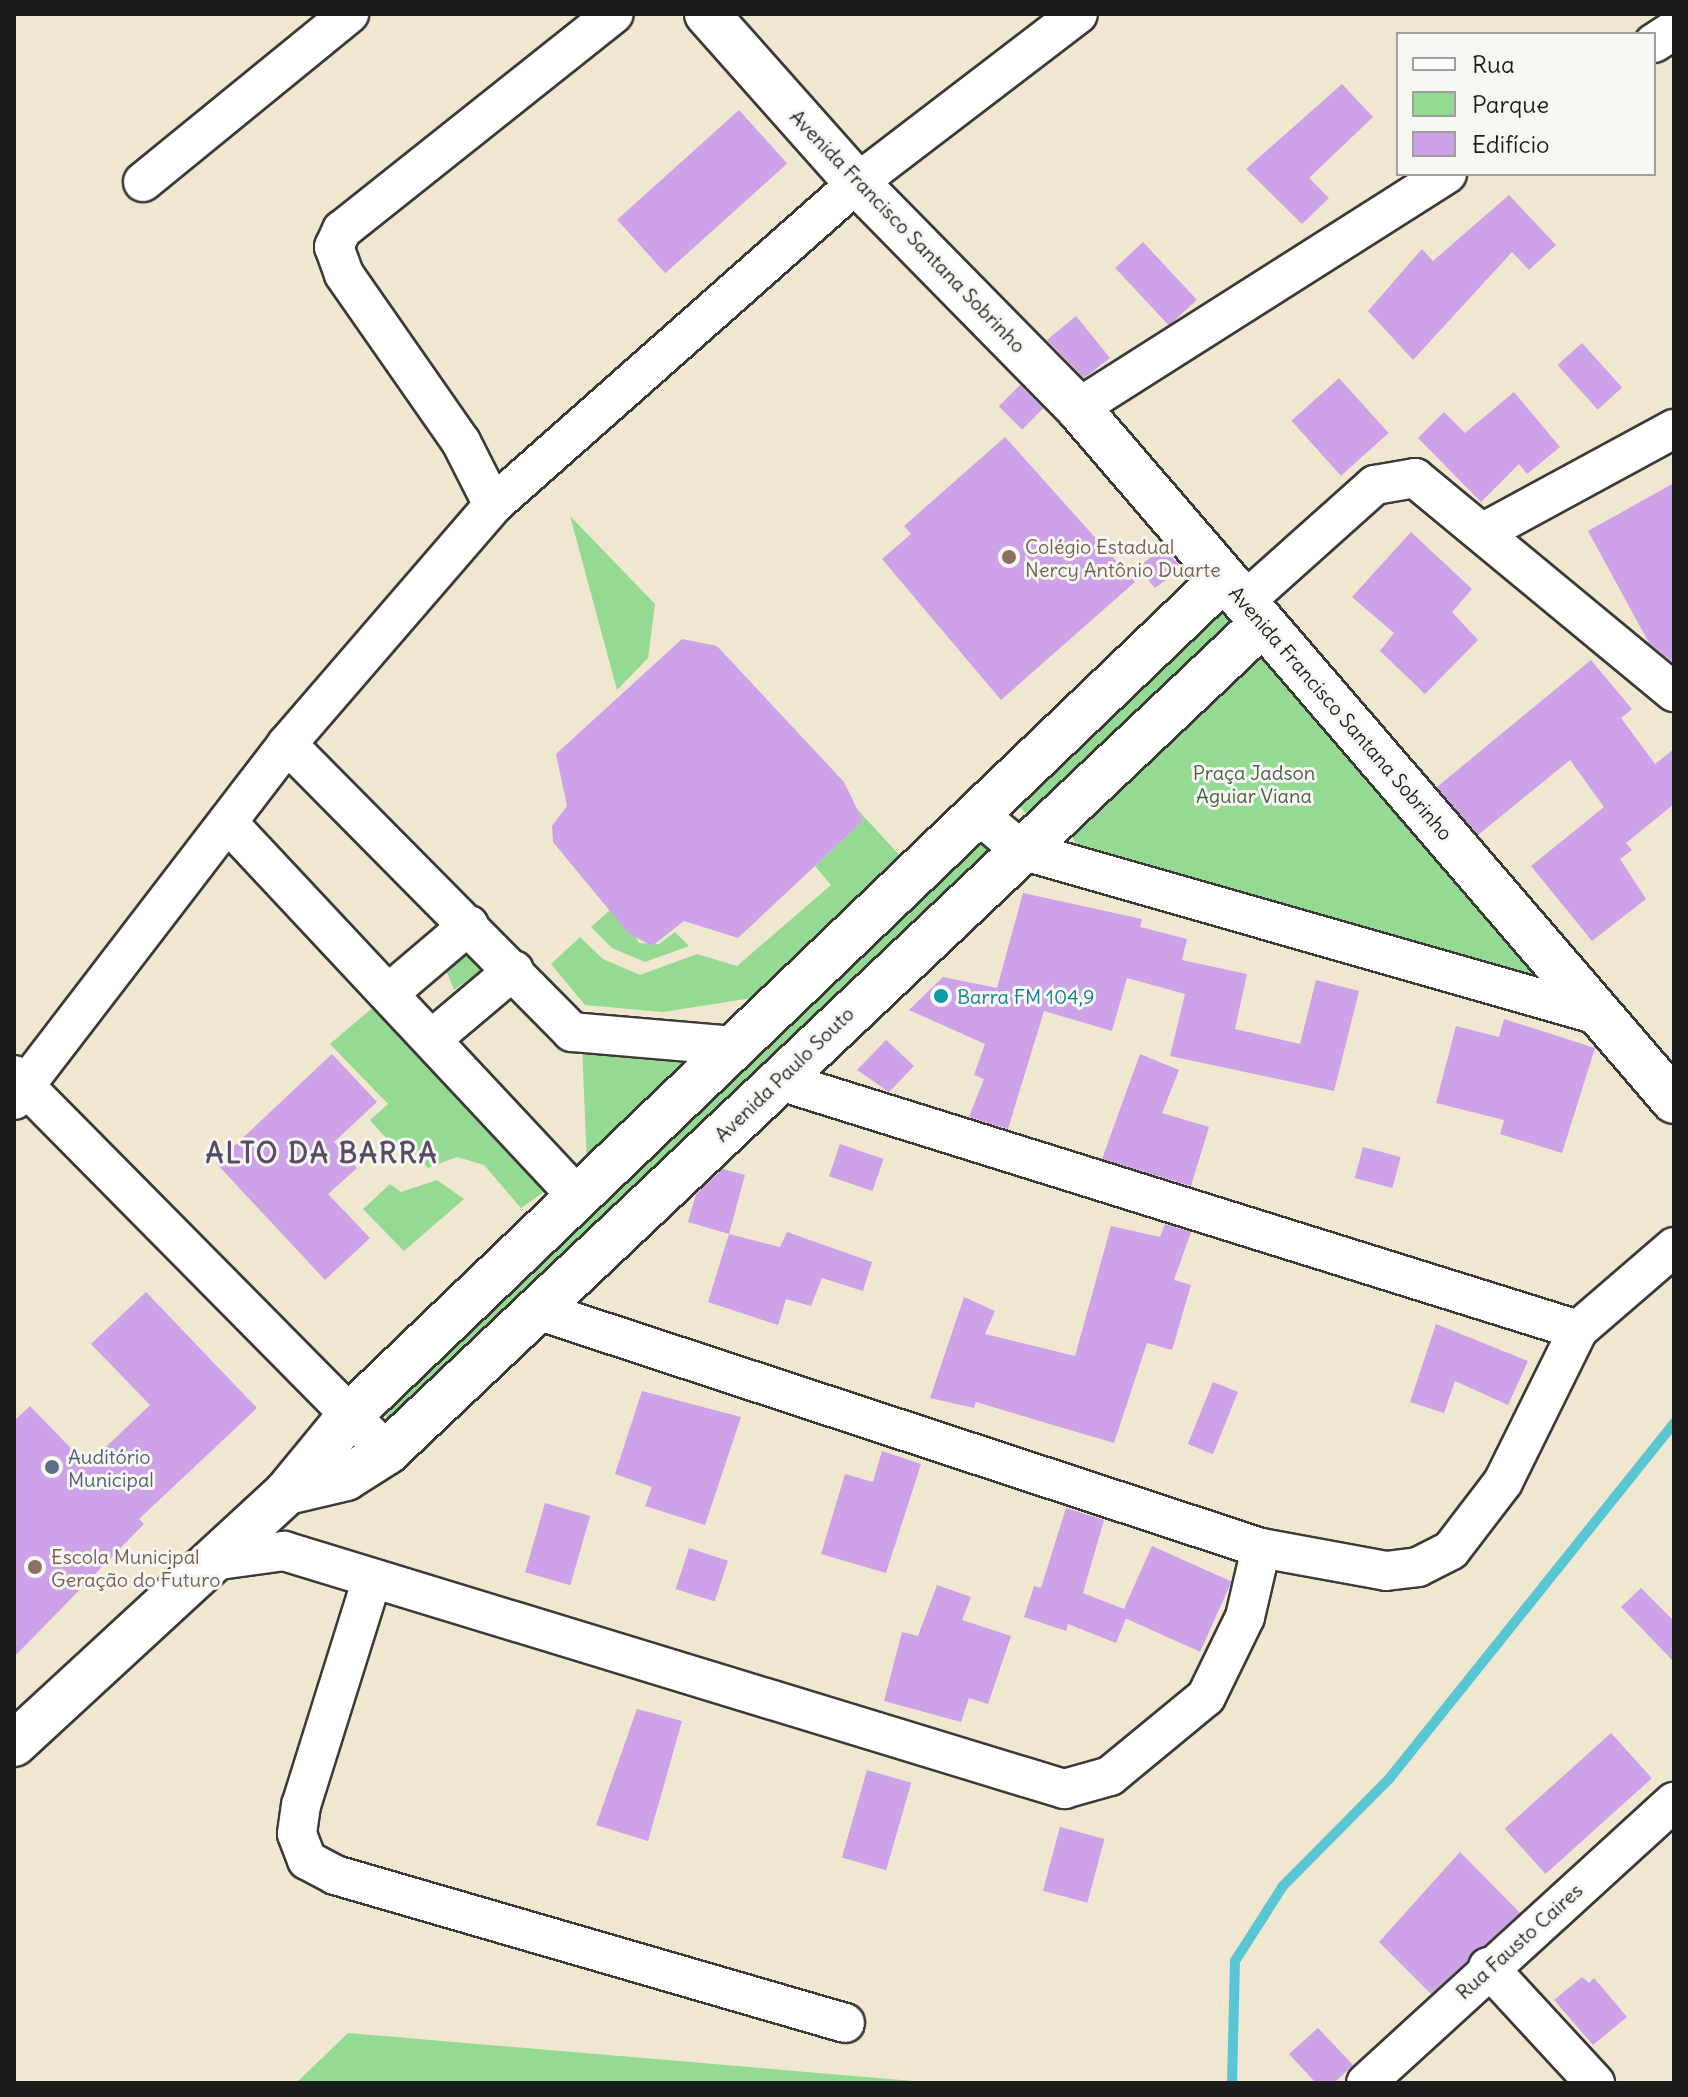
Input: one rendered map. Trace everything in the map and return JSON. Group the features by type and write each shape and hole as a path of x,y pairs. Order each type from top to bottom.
{"street":[{"path":"143,182 349,14"},
{"path":"493,505 461,442 344,274 334,247 342,230 614,14"},
{"name":"Avenida Francisco Santana Sobrinho","path":"707,14 857,183 1078,408 1595,1014 1674,1101"},
{"path":"387,1452 352,1413 18,1087 230,825 287,744 493,505 857,183 1078,14"},
{"path":"1656,42 1674,30"},
{"path":"1078,408 1444,176"},
{"path":"1484,532 1674,429"},
{"path":"1243,601 1342,510 1392,477 1415,478 1674,692"},
{"name":"Avenida Paulo Souto","path":"14,1744 287,1492 352,1413 978,814 1243,601"},
{"name":"Avenida Paulo Souto","path":"287,1492 346,1478 387,1452 1021,850 1243,601"},
{"path":"287,744 572,1032 735,1046"},
{"path":"978,814 1021,850 1595,1014"},
{"path":"230,825 578,1197"},
{"path":"389,993 469,925"},
{"path":"432,1039 514,970"},
{"path":"777,1080 1578,1330"},
{"path":"537,1310 1261,1548 1386,1571 1434,1561 1503,1482 1578,1330 1674,1247"},
{"path":"211,1561 284,1551 1064,1789 1110,1776 1206,1697 1245,1617 1261,1548"},
{"path":"372,1579 301,1805 297,1834 307,1860 335,1875 845,2023"},
{"name":"Rua Fausto Caires","path":"1366,2083 1488,1967 1674,1802"},
{"path":"1488,1967 1595,2083"}],"green space":[{"path":"570,516 655,604 648,658 617,690"},
{"path":"1216,603 1235,622 1027,815 1015,801"},
{"name":"Praça Jadson Aguiar Viana","path":"1263,633 1548,980 1075,843 1068,827"},
{"path":"857,809 902,858 752,998 663,1012 585,1005 551,964 580,937 603,959 640,975 697,954 737,966 831,885 815,866 863,821"},
{"path":"976,834 994,853 397,1421 388,1419 380,1410"},
{"path":"609,911 623,913 639,943 659,944 675,932 689,946 645,962 612,948 591,927"},
{"path":"471,946 493,962 454,990 446,970"},
{"path":"377,1004 551,1187 521,1208 484,1165 457,1157 428,1168 402,1140 393,1146 370,1120 388,1104 330,1044"},
{"path":"582,1044 706,1052 587,1166"},
{"path":"437,1180 464,1199 404,1251 363,1209 390,1184 401,1192"},
{"path":"348,2033 937,2083 296,2083"}],"building":[{"path":"1342,84 1373,117 1309,178 1329,198 1302,224 1246,169"},
{"path":"739,110 787,164 665,273 617,220"},
{"path":"1509,195 1556,245 1529,270 1512,252 1413,360 1368,311 1422,249 1433,261"},
{"path":"1143,242 1197,300 1169,326 1115,268"},
{"path":"1076,316 1110,358 1084,378 1047,340"},
{"path":"1582,343 1622,388 1598,410 1557,365"},
{"path":"1339,378 1389,433 1341,476 1291,421"},
{"path":"1020,385 1043,408 1022,430 999,406"},
{"path":"1514,392 1560,447 1527,474 1519,464 1481,502 1418,438 1444,412 1465,433"},
{"path":"1005,437 1135,582 1001,700 882,559 911,534 904,526"},
{"path":"1674,483 1674,663 1649,643 1588,531"},
{"path":"1411,532 1472,589 1452,612 1478,640 1425,694 1380,651 1394,633 1352,597"},
{"path":"1162,547 1182,568 1155,588 1138,568"},
{"path":"682,639 717,646 844,782 863,821 738,938 684,921 652,946 628,933 553,842 552,826 567,806 556,754"},
{"path":"1591,660 1632,709 1621,718 1655,764 1674,749 1674,804 1626,843 1632,850 1620,859 1646,899 1592,941 1531,866 1604,807 1570,760 1478,835 1437,787"},
{"path":"1023,893 1142,919 1140,927 1187,939 1182,960 1247,974 1235,1029 1300,1044 1316,980 1359,991 1334,1091 1170,1056 1185,994 1127,978 1112,1031 1044,1011 1008,1129 969,1117 984,1079 974,1075 985,1044 909,1010 943,977 997,988"},
{"path":"1504,1019 1595,1048 1562,1153 1500,1134 1504,1120 1436,1103 1456,1026 1499,1037"},
{"path":"886,1040 914,1066 889,1092 857,1070"},
{"path":"332,1054 377,1102 334,1142 357,1168 328,1194 370,1238 325,1280 216,1163"},
{"path":"1140,1054 1179,1070 1162,1113 1209,1127 1191,1186 1102,1159"},
{"path":"840,1144 883,1159 872,1191 829,1176"},
{"path":"1363,1147 1401,1157 1392,1188 1355,1178"},
{"path":"723,1169 745,1175 729,1234 688,1222 696,1194"},
{"path":"1165,1224 1191,1232 1174,1280 1191,1285 1172,1350 1147,1343 1114,1443 976,1402 974,1408 930,1398 964,1297 995,1311 985,1334 1075,1356 1111,1226 1160,1237"},
{"path":"787,1232 872,1262 863,1291 822,1278 811,1306 786,1299 778,1325 708,1302 729,1234 780,1247"},
{"path":"146,1292 257,1408 139,1519 144,1524 14,1657 14,1421 30,1406 87,1465 150,1405 91,1344"},
{"path":"1436,1324 1528,1361 1508,1405 1455,1381 1444,1413 1410,1402"},
{"path":"1213,1382 1238,1392 1213,1454 1188,1444"},
{"path":"642,1391 741,1417 705,1525 645,1506 652,1487 615,1474"},
{"path":"882,1451 921,1464 886,1573 821,1554 845,1474 873,1482"},
{"path":"545,1503 590,1516 570,1585 525,1572"},
{"path":"1066,1508 1104,1520 1083,1593 1129,1611 1116,1643 1068,1624 1066,1631 1024,1617 1034,1586 1041,1588"},
{"path":"1152,1546 1231,1581 1200,1652 1121,1616"},
{"path":"689,1548 728,1561 715,1602 676,1589"},
{"path":"937,1585 971,1597 962,1620 1011,1636 988,1704 969,1698 961,1722 884,1701 902,1632 918,1636"},
{"path":"1641,1588 1674,1621 1674,1662 1621,1607"},
{"path":"637,1709 682,1721 648,1841 596,1825"},
{"path":"1611,1733 1652,1778 1546,1874 1505,1829"},
{"path":"867,1770 911,1783 886,1870 842,1857"},
{"path":"1060,1827 1104,1839 1087,1903 1043,1891"},
{"path":"1460,1852 1520,1913 1431,1994 1379,1942"},
{"path":"1582,1977 1589,1983 1594,1978 1627,2017 1593,2045 1554,2000"},
{"path":"1318,2028 1353,2065 1334,2083 1316,2083 1289,2054"}],"waterway":[{"path":"1232,2083 1235,1961 1283,1886 1389,1779 1674,1423"}],"place":[{"name":"Colégio Estadual Nercy Antônio Duarte","path":"1009,557"},
{"name":"Barra FM 104,9","path":"941,996"},
{"name":"Auditório Municipal","path":"52,1467"},
{"name":"Escola Municipal Geração do Futuro","path":"35,1567"}],"district":[{"name":"ALTO DA BARRA","path":"322,1153"}]}
